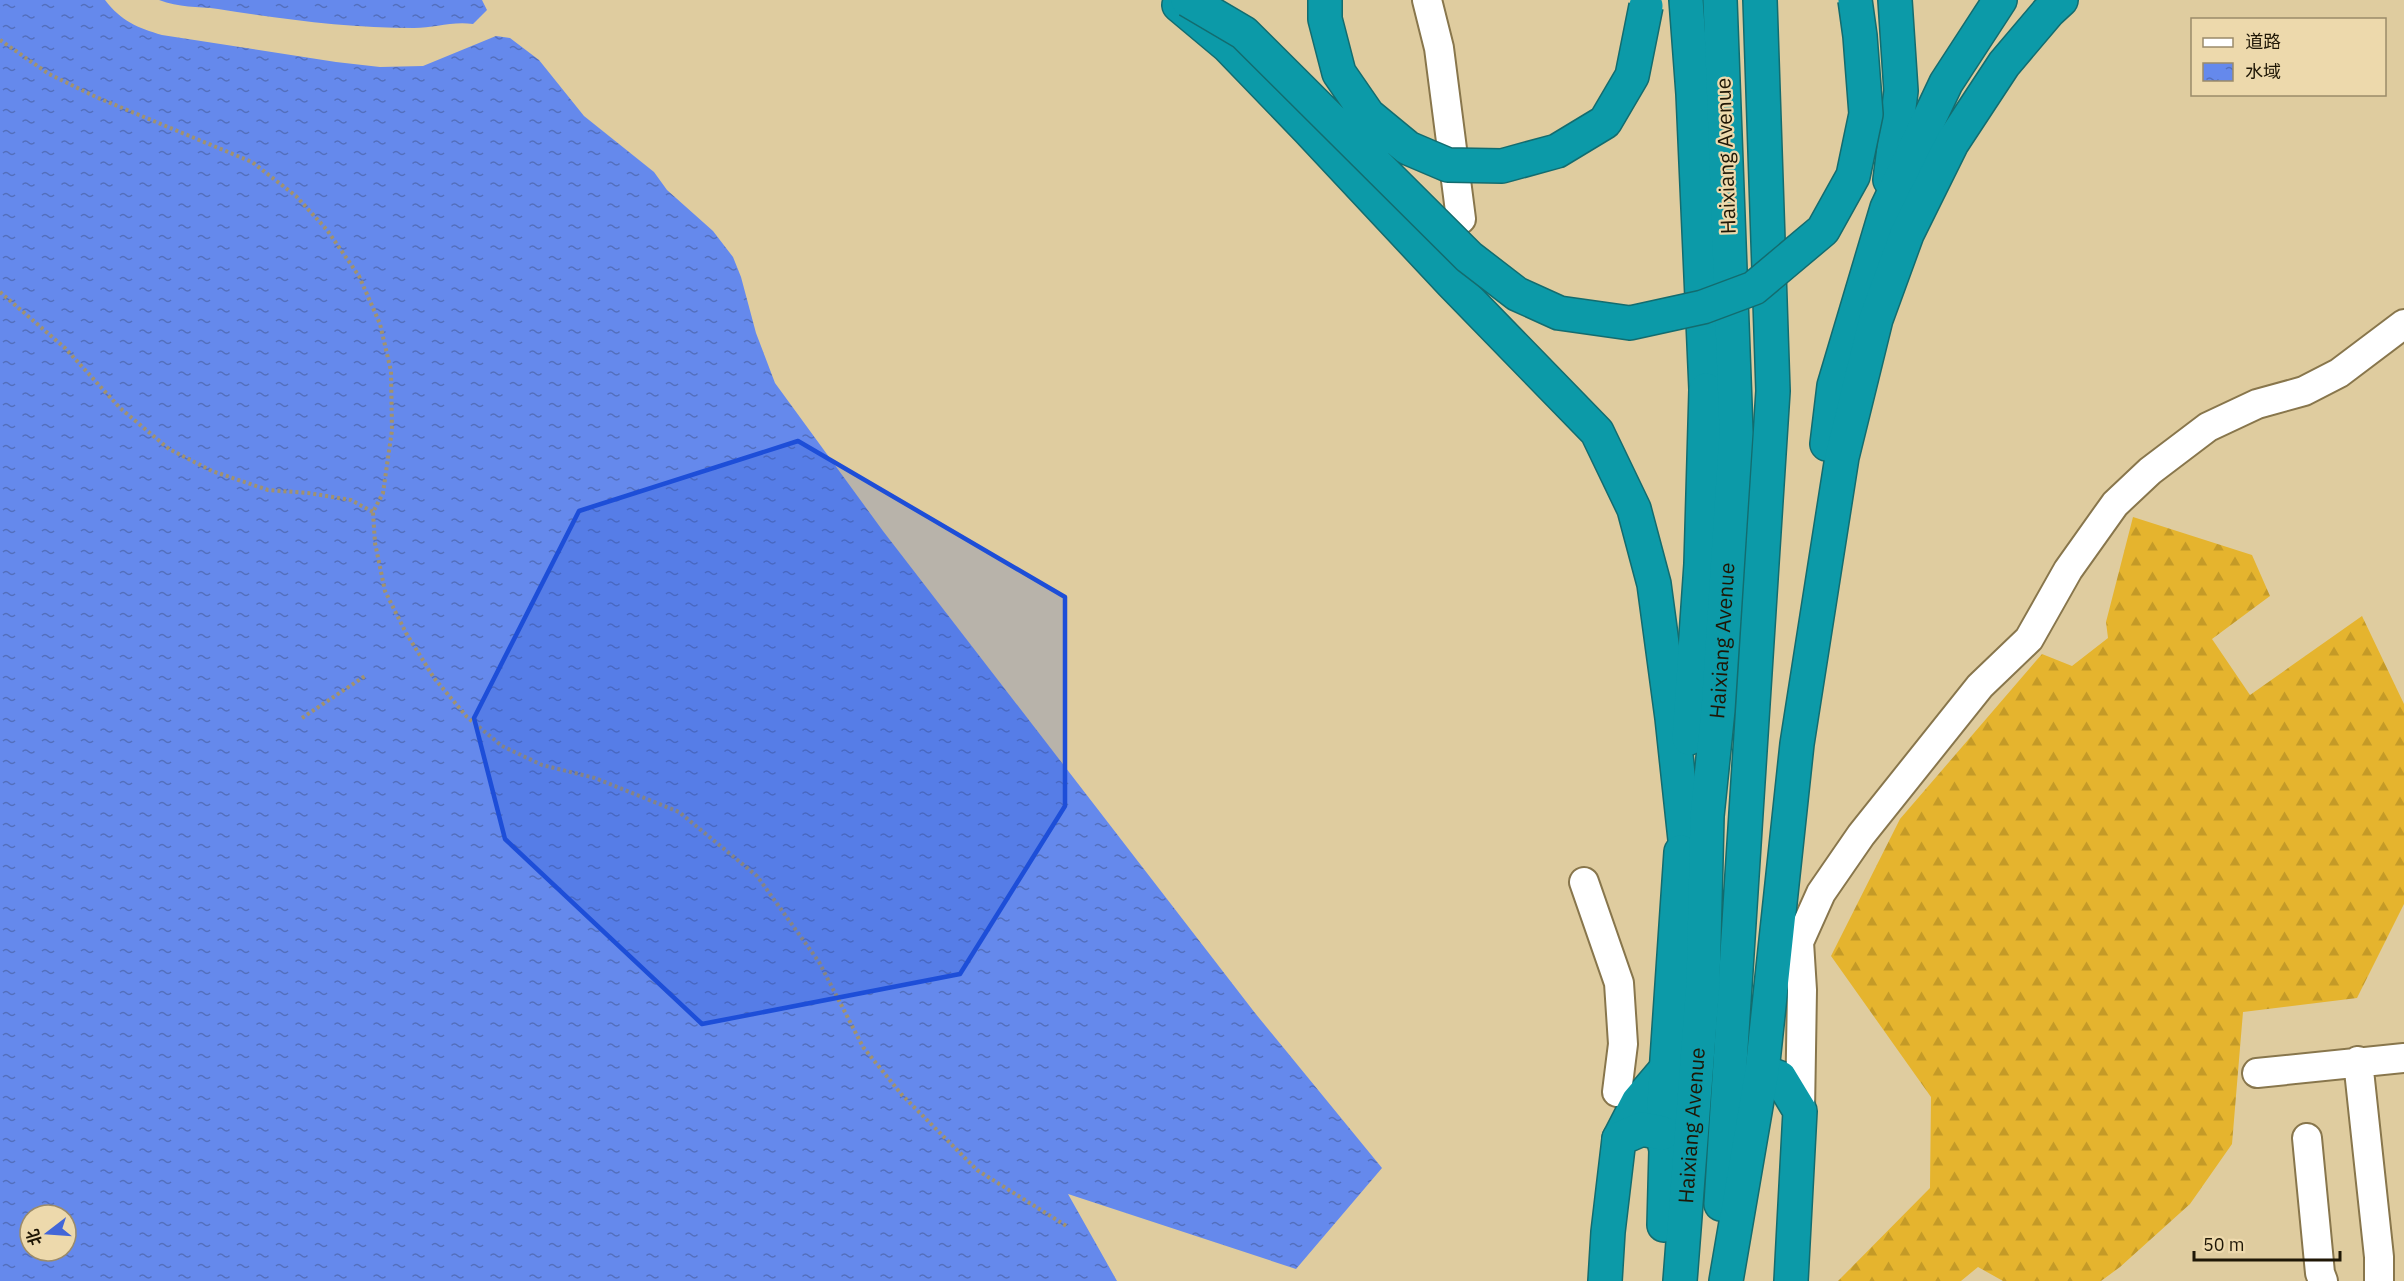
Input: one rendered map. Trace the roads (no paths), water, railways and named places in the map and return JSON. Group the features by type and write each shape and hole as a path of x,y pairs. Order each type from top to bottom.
{"highway":[{"path":"1174,0 1228,46 1452,283 1597,432 1634,509 1654,584 1672,718 1702,982"},
{"path":"1188,0 1244,33 1469,258 1517,294 1559,313 1630,323 1703,307 1754,288 1823,230 1853,176 1866,114 1855,0"},
{"path":"1325,0 1325,19 1339,74 1368,115 1408,148 1449,165 1502,166 1557,151 1605,122 1632,76 1646,3"},
{"path":"1686,0 1693,93 1718,710"},
{"name":"Haixiang Avenue","path":"1680,1281 1702,982 1707,816 1718,710 1736,432 1720,0"},
{"name":"Haixiang Avenue","path":"1716,1281 1773,391 1760,0"},
{"path":"1887,208 1901,92 1895,0"},
{"path":"1726,1281 1762,1071 1797,744 1813,544 1834,386 1887,208 1946,83 2000,0"},
{"path":"1797,744 1842,457 1876,319 1907,234 1952,143 2004,64 2061,0"},
{"path":"1667,1281 1663,1215 1666,1150 1662,1133 1701,564 1706,390"},
{"path":"1605,1281 1608,1232 1619,1139 1638,1102 1667,1068"},
{"path":"1762,1071 1780,1078 1800,1111 1791,1281"},
{"path":"1619,1139 1642,1129 1662,1133"}],"street":[{"path":"1427,0 1439,48 1461,219"},
{"path":"1800,1111 1802,990 1799,942 1821,893 1861,835 1980,686 2029,639 2068,570 2115,504 2150,471 2208,427 2258,404 2304,391 2339,373 2404,324"},
{"path":"1584,882 1619,983 1623,1044 1617,1092"},
{"path":"2257,1072 2404,1058"},
{"path":"2358,1061 2379,1281"},
{"path":"2307,1138 2320,1273 2323,1281"}],"water":[{"path":"0,0 105,0 130,23 162,35 380,67 423,66 496,36 510,38 539,60 584,116 654,172 667,190 713,231 733,257 741,277 756,333 775,383 883,531 1255,1013 1382,1168 1296,1269 1068,1194 1117,1281 0,1281"},
{"path":"159,0 482,0 487,10 473,24 389,28 340,25 181,6"}]}
